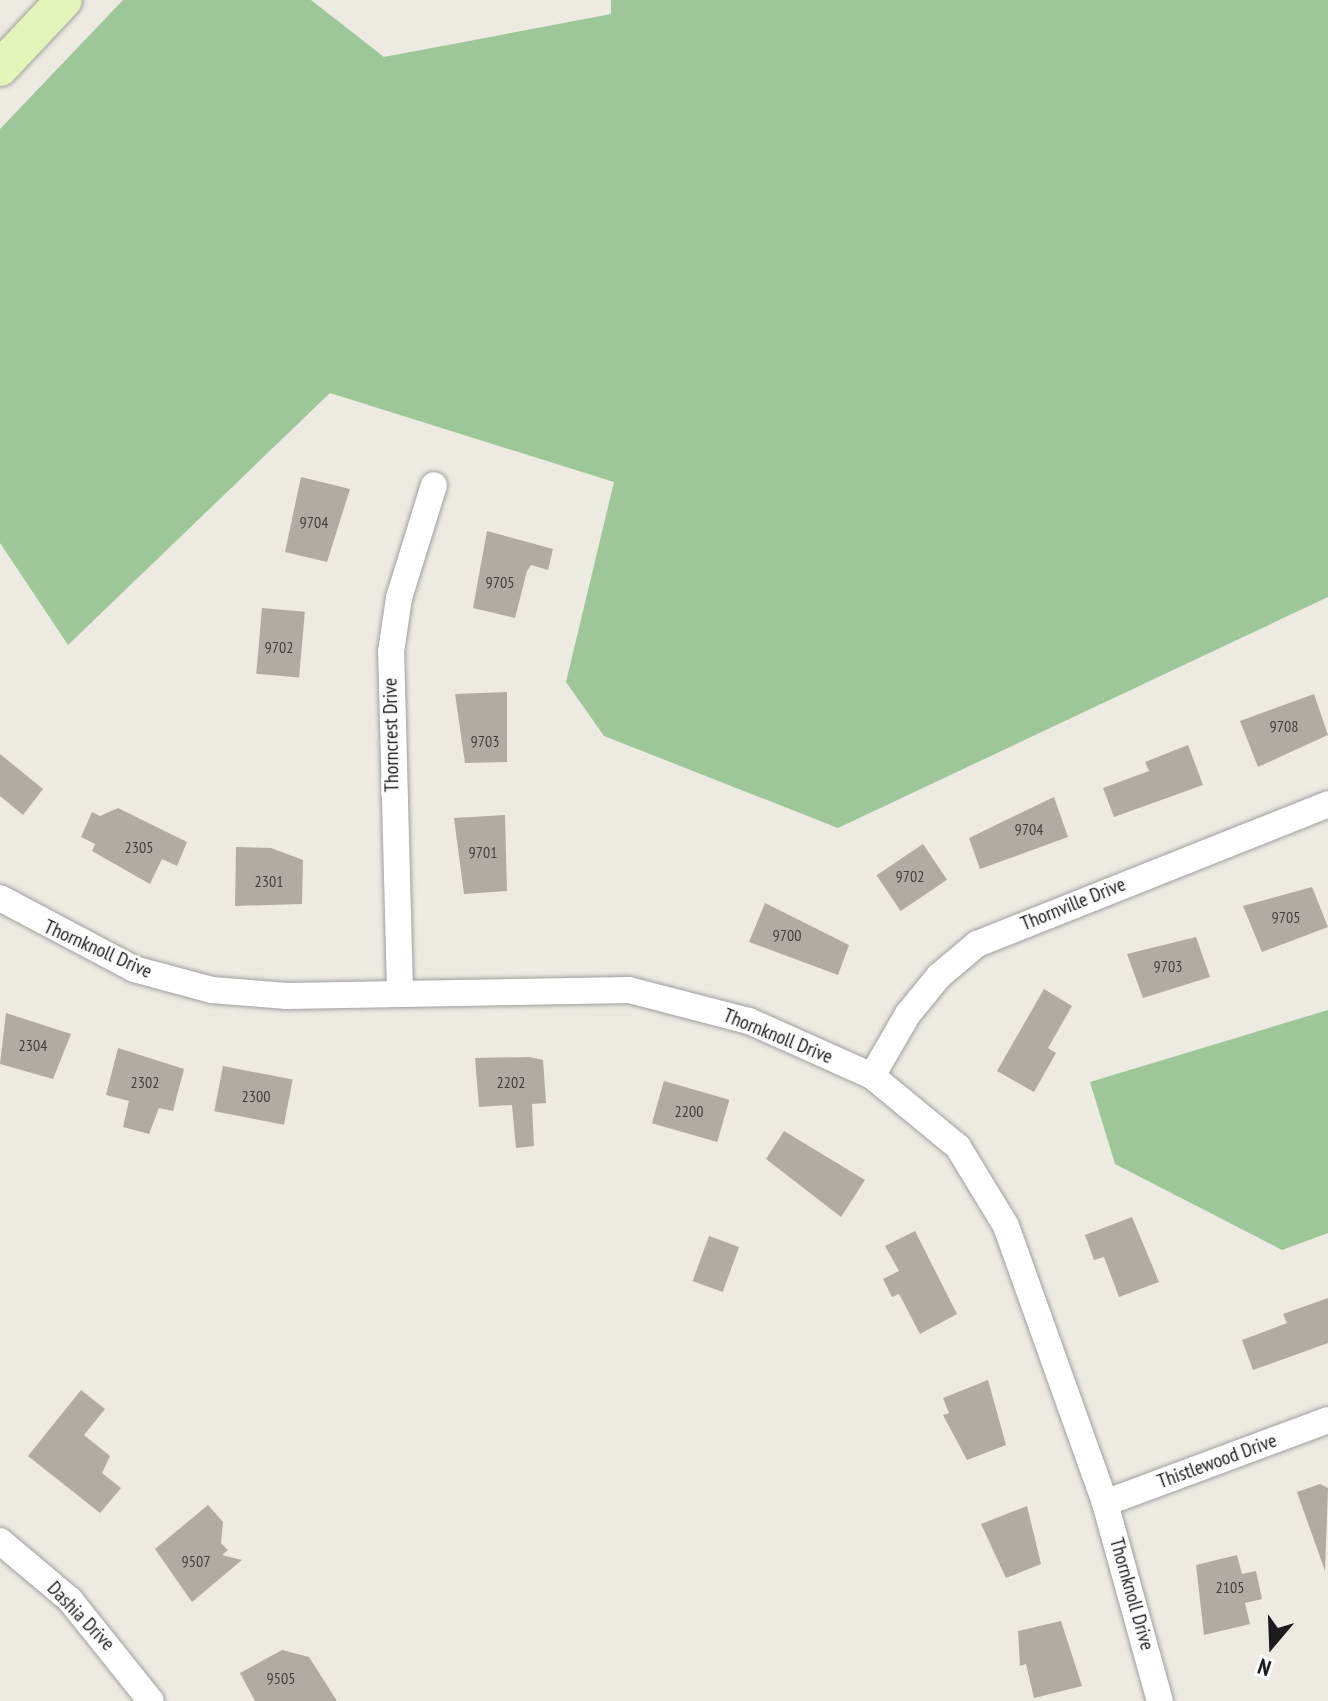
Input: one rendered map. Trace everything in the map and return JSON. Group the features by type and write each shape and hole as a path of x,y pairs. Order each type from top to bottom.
{"main road":[{"path":"0,68 64,0"}],"street":[{"name":"Thorncrest Drive","path":"400,991 391,652 403,584 434,485"},
{"name":"Thornville Drive","path":"872,1076 908,1014 939,976 977,944 1328,804"},
{"name":"Thornknoll Drive","path":"0,898 134,969 212,990 287,996 400,991 629,990 749,1021 872,1076 958,1147 983,1180 1006,1226 1105,1503 1160,1701"},
{"name":"Thistlewood Drive","path":"1105,1503 1328,1420"},
{"name":"Dashia Drive","path":"0,1541 70,1600 151,1701"}],"green space":[{"path":"123,0 311,0 384,57 611,14 611,0 1328,0 1328,597 838,828 604,736 566,682 614,482 330,393 68,645 0,543 0,129"},
{"path":"1328,1010 1328,1233 1282,1250 1115,1164 1090,1082"}],"building":[{"path":"301,477 350,489 327,562 285,552"},
{"path":"487,531 553,549 548,570 531,565 527,571 515,618 473,608"},
{"path":"262,608 305,612 299,677 256,674"},
{"path":"507,692 507,762 465,763 455,694"},
{"path":"1314,694 1328,735 1258,767 1240,721"},
{"path":"1188,745 1203,785 1114,817 1103,788 1149,771 1145,762"},
{"path":"0,754 43,789 23,815 0,796"},
{"path":"1054,797 1068,837 980,869 969,838"},
{"path":"118,808 187,842 177,866 162,859 150,884 92,851 95,844 81,837 92,812 100,816"},
{"path":"505,815 507,891 464,894 454,818"},
{"path":"923,844 947,880 901,911 877,875"},
{"path":"236,847 271,848 303,860 302,904 235,906"},
{"path":"1312,887 1328,927 1262,952 1243,906"},
{"path":"765,903 849,945 838,975 749,942"},
{"path":"1196,937 1210,977 1143,998 1127,954"},
{"path":"1044,989 1072,1006 1048,1048 1056,1053 1034,1092 997,1071"},
{"path":"6,1013 71,1034 53,1079 0,1064"},
{"path":"118,1048 184,1069 173,1111 159,1108 149,1134 123,1127 129,1101 106,1095"},
{"path":"529,1057 543,1060 546,1103 532,1104 534,1146 516,1148 512,1105 479,1107 475,1058"},
{"path":"223,1066 293,1080 284,1125 214,1111"},
{"path":"664,1081 729,1100 717,1142 652,1123"},
{"path":"784,1131 865,1180 841,1217 766,1159"},
{"path":"1132,1217 1159,1282 1119,1297 1104,1257 1094,1260 1085,1235"},
{"path":"915,1231 957,1314 920,1334 899,1294 892,1297 883,1279 899,1271 885,1246"},
{"path":"709,1236 739,1247 723,1292 693,1281"},
{"path":"1328,1298 1328,1343 1253,1370 1242,1340 1287,1323 1283,1314"},
{"path":"988,1380 1006,1445 967,1460 943,1415 949,1413 943,1398"},
{"path":"81,1390 105,1409 84,1435 110,1456 102,1473 121,1488 100,1513 28,1456"},
{"path":"1320,1484 1328,1488 1325,1571 1297,1492"},
{"path":"208,1505 223,1522 221,1543 228,1550 222,1555 242,1560 192,1602 155,1549"},
{"path":"1027,1506 1041,1564 1006,1578 981,1524"},
{"path":"1237,1555 1242,1574 1256,1571 1262,1599 1245,1603 1250,1624 1204,1635 1196,1565"},
{"path":"1061,1621 1082,1686 1034,1698 1026,1664 1020,1666 1018,1631"},
{"path":"282,1650 309,1657 337,1701 255,1701 240,1673"}]}
